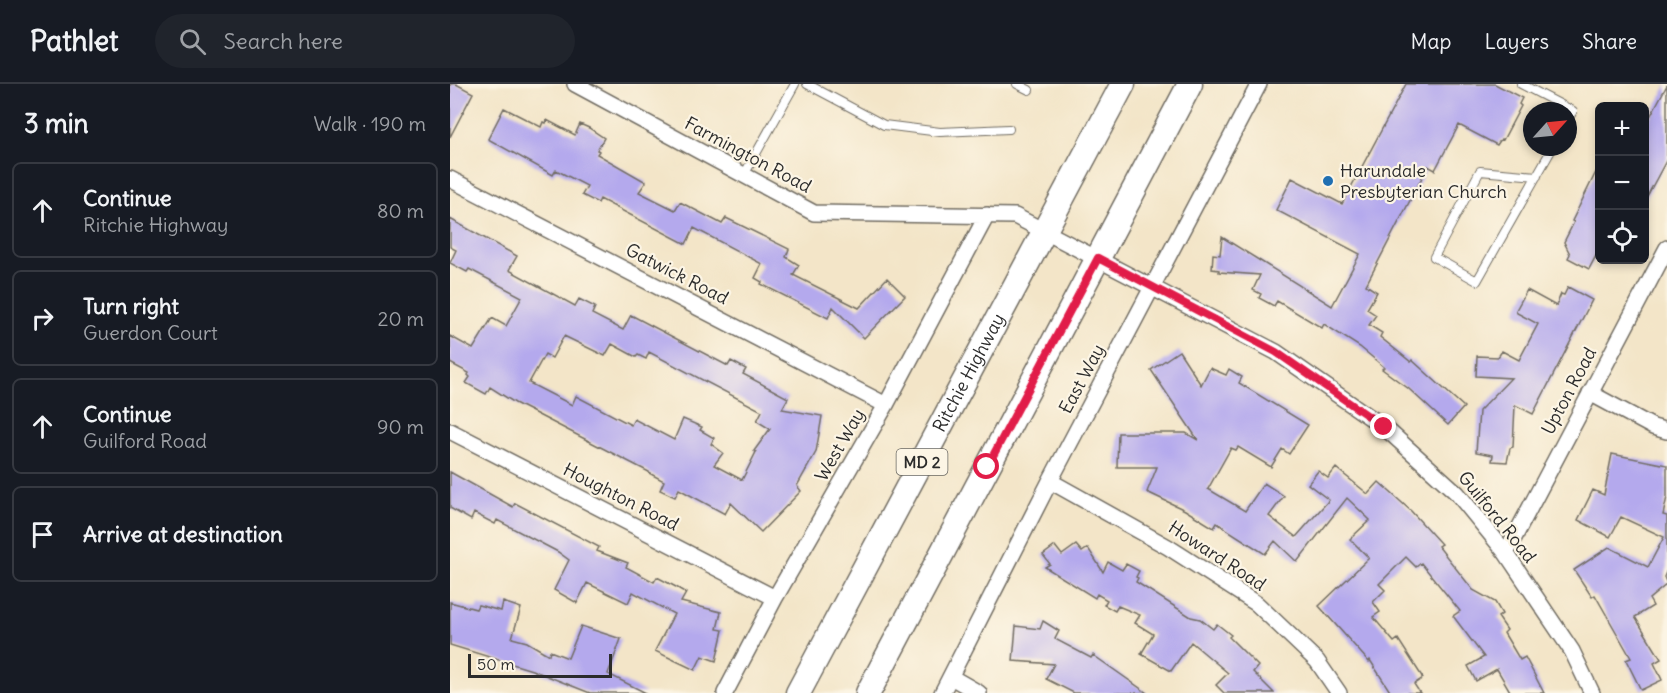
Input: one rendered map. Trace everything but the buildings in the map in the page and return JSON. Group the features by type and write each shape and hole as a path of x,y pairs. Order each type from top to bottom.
{"main road":[{"name":"Ritchie Highway","path":"798,693 1123,84"},
{"path":"868,693 1190,84"}],"street":[{"name":"Farmington Road","path":"575,84 814,213 1015,216 1045,232"},
{"name":"East Way","path":"942,693 1050,481 1259,84"},
{"name":"Gatwick Road","path":"450,178 886,405"},
{"name":"West Way","path":"725,693 775,598 886,405 987,215"},
{"name":"Guilford Road","path":"1045,232 1276,352 1384,427 1457,493 1506,553 1572,651 1592,693"},
{"name":"Upton Road","path":"1506,553 1667,248"},
{"path":"1590,393 1653,427 1667,431"},
{"name":"Houghton Road","path":"450,431 775,598"},
{"name":"Howard Road","path":"1050,481 1168,546 1257,604 1317,661 1339,693"},
{"path":"951,677 979,693"}],"lane":[{"path":"744,175 795,84"},
{"path":"807,84 884,125 940,132 1010,129"},
{"path":"1017,84 1029,90"},
{"path":"1521,84 1556,102"},
{"path":"1537,176 1480,171 1434,257 1477,281 1537,176 1548,156"}],"place":[{"name":"Harundale Presbyterian Church","path":"1328,181"}],"route":[{"path":"987,467 1098,258 1276,352 1384,427"}]}
